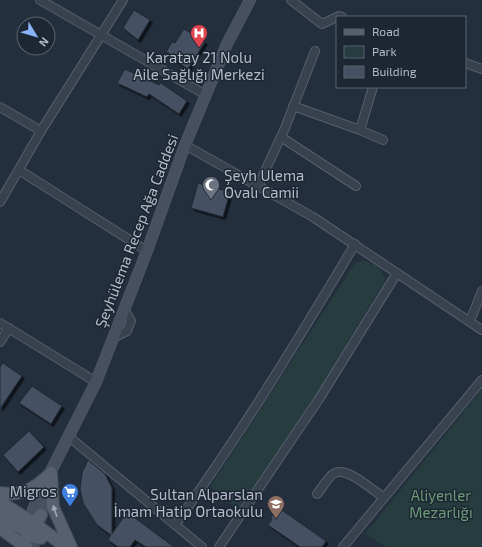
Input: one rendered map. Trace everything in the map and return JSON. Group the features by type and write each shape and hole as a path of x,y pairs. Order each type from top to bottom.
{"main road":[{"path":"0,494 12,495 28,492 39,485 51,473"},
{"path":"51,473 53,507 71,547"},
{"path":"0,502 56,547"},
{"path":"0,515 34,529 66,547"},
{"path":"0,528 21,546 34,529"}],"street":[{"path":"40,0 206,95"},
{"path":"0,202 100,34 123,0"},
{"name":"Şeyhülema Recep Ağa Caddesi","path":"34,529 40,493 96,382 148,251 185,145 227,44 250,0"},
{"path":"291,0 322,24 336,17"},
{"path":"258,186 281,137 315,51"},
{"path":"466,63 482,69"},
{"path":"360,130 373,88"},
{"path":"293,106 360,130 383,140"},
{"path":"0,107 41,131"},
{"path":"281,137 356,186"},
{"path":"185,145 313,217 482,330"},
{"path":"19,170 148,251"},
{"path":"174,525 207,481 294,346 355,244"},
{"path":"219,547 319,399 397,273"},
{"path":"470,321 482,291"},
{"path":"0,323 96,382"},
{"path":"0,342 9,328"},
{"path":"343,547 383,497 482,380"},
{"path":"68,436 202,547"},
{"path":"317,494 333,474 339,472 349,473 383,497"}],"green space":[{"path":"363,260 378,266 386,279 283,447 238,509 210,487 355,263"},
{"name":"Aliyenler Mezarlığı","path":"482,389 482,547 386,547 365,534"}],"building":[{"path":"134,10 150,20 138,40 123,28"},
{"path":"184,29 205,42 188,69 167,56 169,53 166,52 172,42 175,43"},
{"path":"125,69 159,85 161,83 187,101 179,114 149,94 147,97 117,83"},
{"name":"Şeyh Ulema Ovalı Camii","path":"198,183 230,192 223,217 191,208"},
{"path":"3,363 22,376 0,409 0,367"},
{"path":"32,386 62,406 51,424 19,403"},
{"path":"29,431 44,447 18,472 3,455"},
{"path":"88,460 105,474 112,488 112,534 127,512 174,547 146,547 135,540 130,547 118,547 108,540 111,535 97,525 83,503 80,489 82,473"},
{"path":"279,508 326,541 322,547 300,547 268,525 272,519 270,518"}],"place":[{"name":"Karatay 21 Nolu Aile Sağlığı Merkezi","path":"199,48"},
{"name":"Şeyh Ulema Ovalı Camii","path":"211,200"},
{"name":"Migros","path":"70,507"},
{"name":"Sultan Alparslan İmam Hatip Ortaokulu","path":"276,519"}]}
